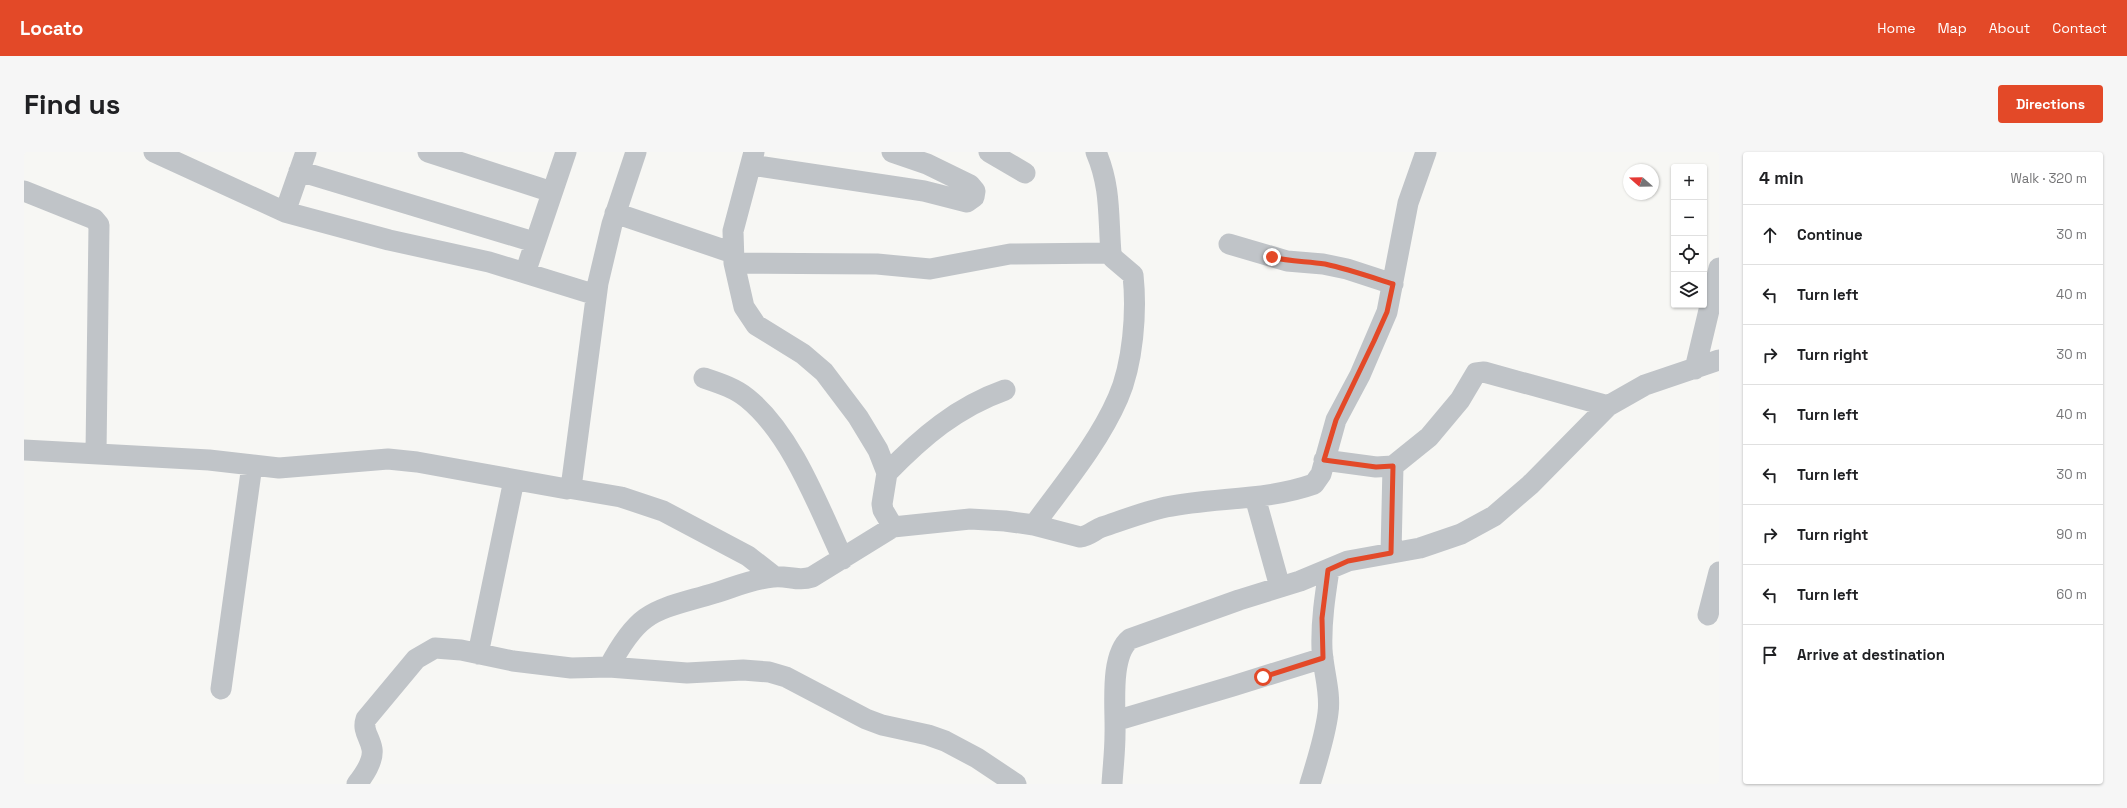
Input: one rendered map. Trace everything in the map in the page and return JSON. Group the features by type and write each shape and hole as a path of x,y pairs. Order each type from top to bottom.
{"street":[{"path":"154,152 285,212 389,240 488,262 596,295"},
{"path":"428,152 552,192"},
{"path":"525,273 534,242 566,152"},
{"path":"568,488 572,480 596,295 604,252 636,152"},
{"path":"892,152 927,164 970,185 975,191 974,197 967,202 924,191 752,158 734,225 733,258 740,293 750,317 756,325 803,354 824,372 858,417 878,450 887,473 882,504 883,510 893,527"},
{"path":"989,152 1025,173"},
{"path":"1034,525 1104,425 1118,397 1126,373 1131,340 1135,293 1133,275 1113,258 1111,253 1108,188 1103,168 1096,152"},
{"path":"609,667 622,642 636,625 652,613 749,581 775,577 804,580 843,559 872,539 893,527 970,519 1005,521 1034,525 1074,537 1086,536 1095,530 1167,507 1255,497 1314,484 1321,474 1336,420 1360,375 1387,312 1408,203 1421,153"},
{"path":"285,212 302,161 534,242"},
{"path":"24,191 94,219 98,225 96,453"},
{"path":"616,212 733,258 876,264 930,269 1010,254 1111,253"},
{"path":"1229,244 1287,261 1323,264 1347,269 1393,284"},
{"path":"1695,369 1719,268"},
{"path":"1112,784 1117,671 1121,650 1124,644 1130,639 1328,570 1348,561 1420,548 1461,534 1494,516 1546,471 1608,406 1645,385 1719,360"},
{"path":"1324,460 1376,467 1393,466 1429,437 1460,400 1476,373 1484,372 1608,406"},
{"path":"704,378 728,387 746,398 763,412 805,476 843,559"},
{"path":"887,473 915,445 952,416 974,402 1005,390"},
{"path":"24,450 96,453 279,468 388,459 417,462 561,489 568,488 621,497 663,511 748,556 775,577"},
{"path":"221,689 252,465"},
{"path":"1391,553 1393,466"},
{"path":"478,654 514,480"},
{"path":"1255,497 1280,587"},
{"path":"1310,784 1320,749 1328,712 1328,695 1323,658 1322,618 1328,570"},
{"path":"1708,615 1719,572"},
{"path":"357,784 364,775 372,756 372,749 365,733 364,724 366,719 404,671 416,659 435,648 538,665 571,668 609,667 687,673 743,670 769,672 786,677 813,690 866,719 882,725 928,735 945,741 977,758 1016,784"},
{"path":"1115,721 1323,658"}],"route":[{"path":"1263,677 1323,658 1322,618 1328,570 1348,561 1391,553 1390,509 1393,466 1376,467 1324,460 1336,420 1342,406 1360,375 1387,312 1393,284 1347,269 1323,264 1287,261 1272,257"}]}
